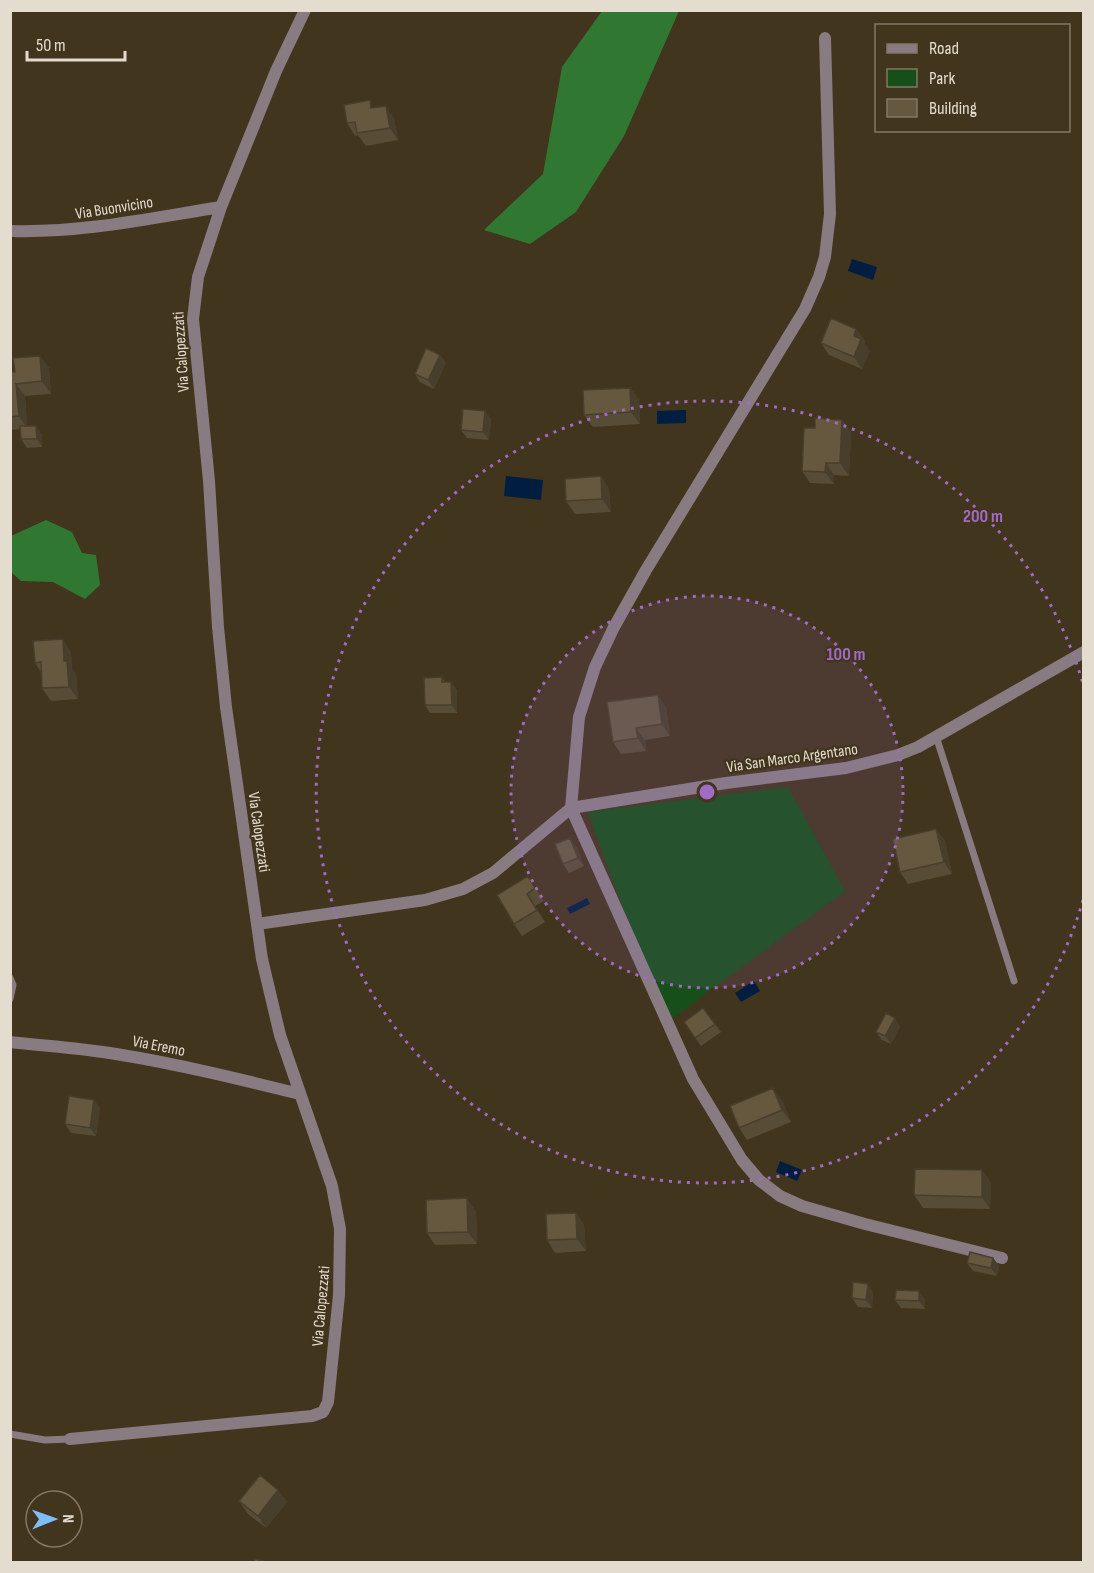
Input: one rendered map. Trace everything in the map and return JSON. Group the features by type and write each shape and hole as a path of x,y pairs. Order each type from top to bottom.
{"street":[{"name":"Via Calopezzati","path":"70,1439 312,1416 321,1413 326,1408 339,1295 340,1229 329,1178 273,1010 257,924 226,707 207,463 193,330 198,277 221,207 276,71 305,10"},
{"path":"825,38 830,214 828,242 819,277 796,325 646,570 606,643 582,705 571,808 693,1079 742,1160 759,1180 780,1196 802,1206 1002,1258"},
{"name":"Via Buonvicino","path":"12,231 85,229 221,207"},
{"name":"Via San Marco Argentano","path":"571,808 726,783 846,768 898,755 918,747 1083,652"},
{"path":"257,924 425,900 463,889 493,873 571,808"},
{"name":"Via Eremo","path":"10,1042 153,1060 300,1094"}],"lane":[{"path":"936,736 1014,981"},
{"path":"10,978 13,986 10,999"},
{"path":"10,1434 45,1440 70,1439"}],"green space":[{"path":"602,11 679,11 624,136 576,212 530,244 484,230 543,174 562,67"},
{"path":"46,520 72,532 82,553 96,555 100,585 85,599 53,582 21,581 11,572 11,536"},
{"path":"788,787 845,891 669,1021 617,893 588,812"}],"water":[{"path":"852,259 877,267 873,280 848,271"},
{"path":"686,410 686,423 657,424 657,411"},
{"path":"506,476 543,480 541,500 504,496"},
{"path":"587,898 590,904 570,914 567,908"},
{"path":"754,981 760,991 741,1002 735,993"},
{"path":"780,1161 802,1170 797,1181 776,1172"}],"building":[{"path":"370,100 371,108 386,106 390,128 357,133 355,122 347,123 344,105"},
{"path":"831,318 856,329 854,336 861,339 854,357 821,343"},
{"path":"426,348 440,355 428,380 415,374"},
{"path":"40,356 42,381 16,384 19,416 10,417 10,372 15,372 13,358"},
{"path":"630,388 631,412 584,415 583,390"},
{"path":"463,409 485,411 483,432 461,430"},
{"path":"815,418 842,420 840,463 826,463 825,472 802,471 804,428 815,428"},
{"path":"20,426 36,426 37,439 21,439"},
{"path":"601,476 602,499 566,501 565,479"},
{"path":"63,639 69,687 42,688 41,662 35,663 33,641"},
{"path":"442,677 442,682 451,682 452,705 425,705 424,678"},
{"path":"658,695 662,724 636,728 638,738 613,742 607,702"},
{"path":"936,829 944,862 900,872 893,839"},
{"path":"570,838 578,858 563,864 555,844"},
{"path":"528,876 535,888 527,894 537,910 514,924 497,895"},
{"path":"703,1008 715,1024 695,1038 684,1022"},
{"path":"886,1013 895,1018 885,1036 876,1032"},
{"path":"773,1088 782,1110 739,1128 730,1106"},
{"path":"69,1096 94,1100 90,1128 65,1124"},
{"path":"915,1169 982,1170 982,1197 914,1195"},
{"path":"467,1198 468,1232 427,1233 426,1200"},
{"path":"576,1213 577,1239 547,1240 546,1214"},
{"path":"970,1252 993,1258 991,1268 967,1263"},
{"path":"853,1282 868,1284 866,1300 852,1298"},
{"path":"896,1290 919,1291 919,1301 895,1300"},
{"path":"260,1475 278,1490 258,1516 239,1501"},
{"path":"255,1559 270,1563 254,1563"}]}
